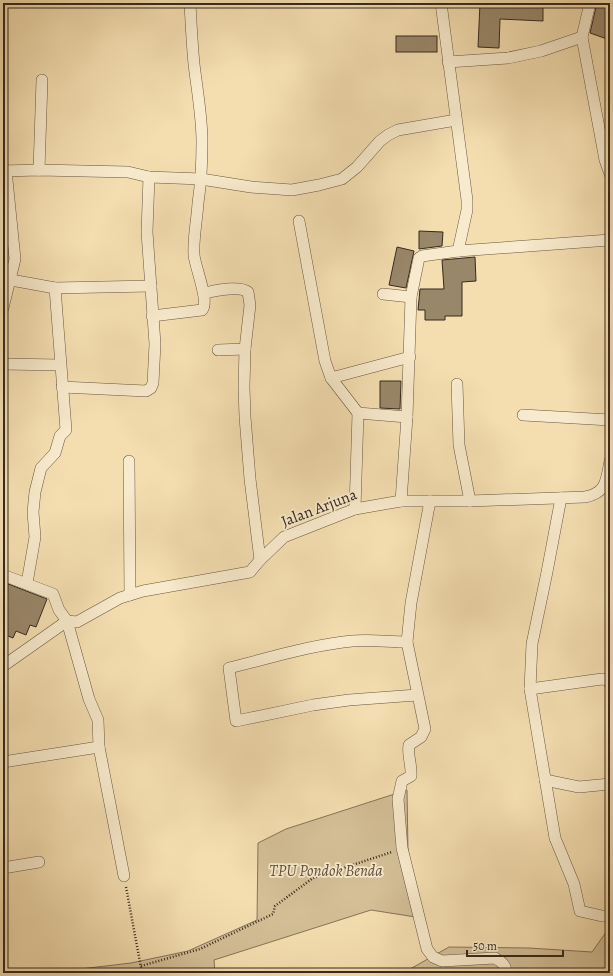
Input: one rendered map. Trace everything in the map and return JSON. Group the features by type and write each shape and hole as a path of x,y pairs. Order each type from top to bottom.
{"street":[{"path":"152,316 202,310 205,306 204,293 194,254 201,180 202,129 191,36 190,3"},
{"path":"441,3 468,206 458,252"},
{"path":"590,3 582,37 605,160 610,174"},
{"path":"448,62 508,58 541,52 582,37"},
{"path":"39,170 42,80"},
{"path":"3,308 15,259 4,170 128,172 149,177 201,180 251,187 292,190 342,179 349,175 373,148 388,135 398,130 456,120"},
{"path":"62,387 146,391 151,388 153,383 155,344 147,232 149,177"},
{"path":"299,221 325,361 332,378 358,413 355,508"},
{"path":"401,501 410,357 411,297 418,263 421,257 458,252 610,240"},
{"path":"11,280 55,288 150,286"},
{"path":"27,583 35,537 33,512 35,492 41,468 55,453 60,436 66,430 55,288"},
{"path":"204,293 236,288 244,289 248,292 250,305 245,349 245,417 250,479 260,560"},
{"path":"383,294 411,297"},
{"path":"218,350 245,349"},
{"path":"332,378 410,357"},
{"path":"3,364 60,365"},
{"path":"457,384 459,445 470,501"},
{"path":"358,413 407,417"},
{"path":"523,415 610,420"},
{"path":"129,461 130,595"},
{"name":"Jalan Arjuna","path":"3,666 68,621 77,622 120,598 143,590 250,572 284,536 355,508 401,501 470,501 585,497 596,494 602,489 605,483 610,461"},
{"path":"561,498 532,644 530,688 555,838 574,884 580,911 602,916"},
{"path":"430,501 411,603 407,642 425,729 421,737 409,745 408,752 412,767 411,776 402,781 398,799 402,848 427,949 433,957 442,961 496,958 502,962 506,971"},
{"path":"3,575 53,594 59,610 68,621 89,699 98,720 99,747 124,876"},
{"path":"407,642 364,640 341,642 229,668 236,722 349,700 417,695"},
{"path":"530,688 602,679 608,680 610,684"},
{"path":"3,762 99,747"},
{"path":"545,780 579,787 610,784"},
{"path":"3,868 39,862"}],"path":[{"path":"141,966 200,949 273,914 275,906 313,878 402,848"},
{"path":"124,876 142,973"}],"green space":[{"name":"TPU Pondok Benda","path":"407,790 408,852 422,918 371,910 214,960 215,973 46,973 131,963 188,951 257,920 258,843 286,829"},
{"path":"609,928 610,973 403,973 449,947 529,948 592,952"}],"building":[{"path":"480,3 543,4 543,21 500,19 499,48 478,47"},
{"path":"597,3 610,3 610,40 590,33"},
{"path":"396,36 437,36 437,52 396,52"},
{"path":"419,231 443,232 442,246 419,249"},
{"path":"397,247 414,251 406,288 389,285"},
{"path":"475,257 476,281 462,282 462,316 445,316 445,320 425,320 425,310 418,310 420,289 444,289 442,260"},
{"path":"380,381 401,381 400,409 380,408"},
{"path":"3,582 47,599 36,627 30,625 26,635 16,631 13,638 3,634"}]}
